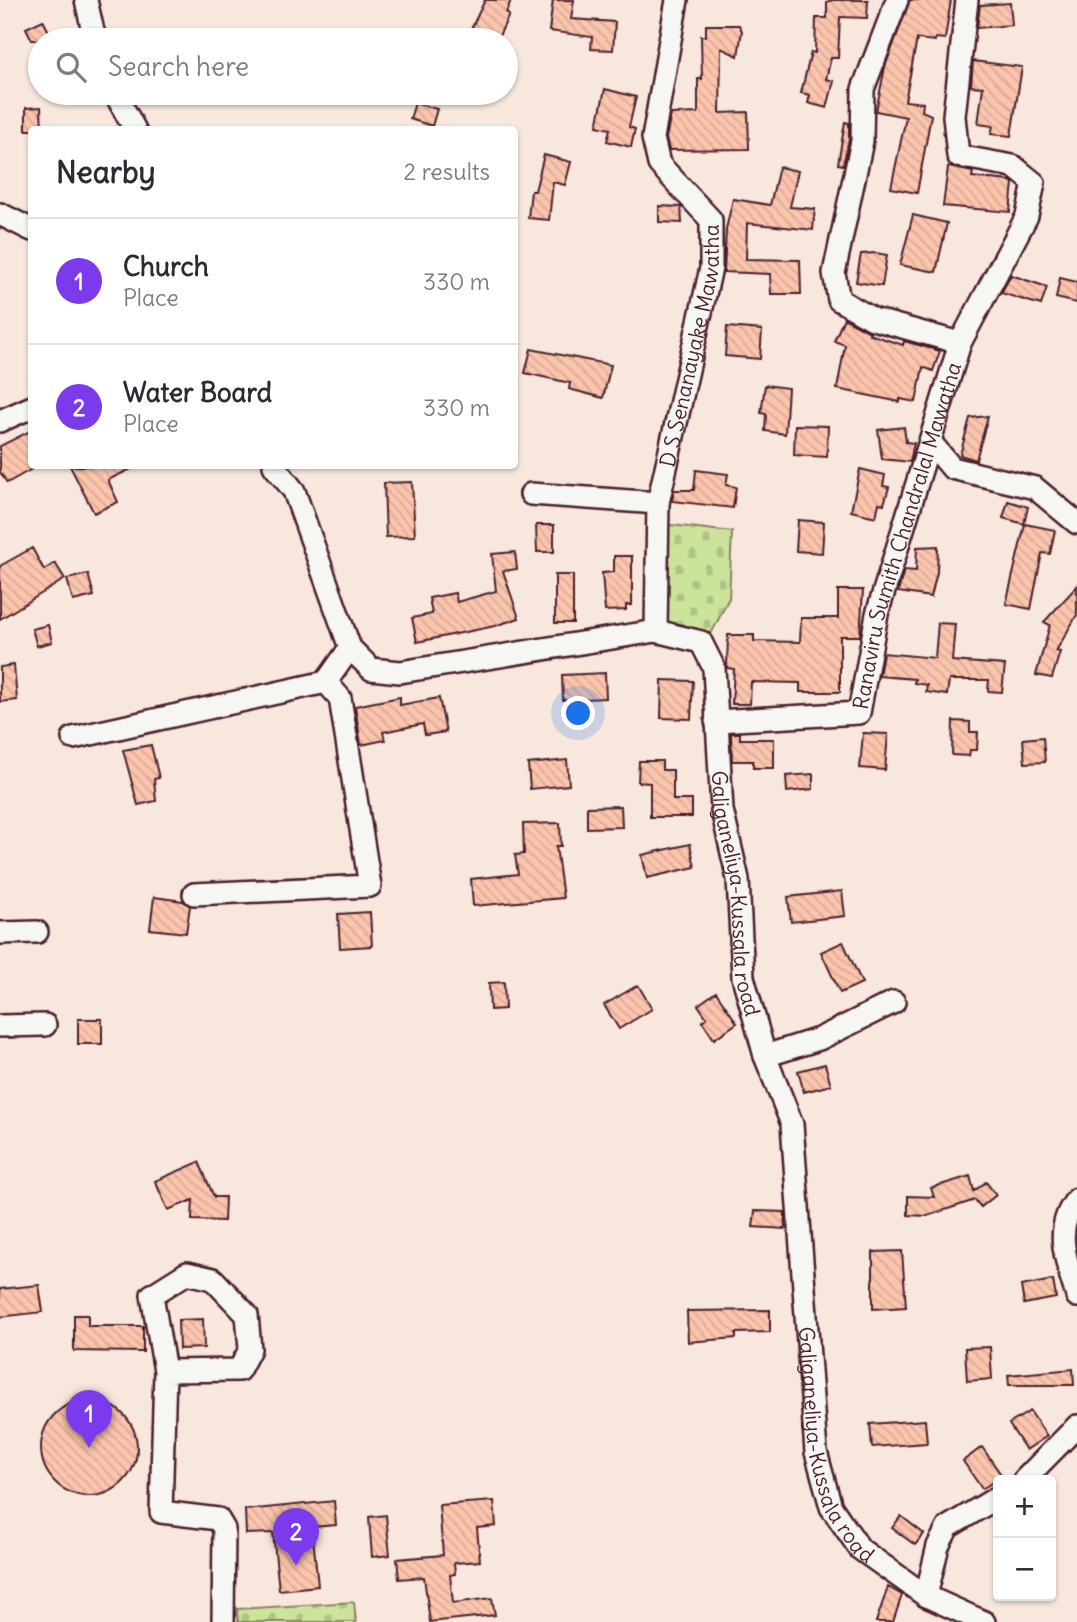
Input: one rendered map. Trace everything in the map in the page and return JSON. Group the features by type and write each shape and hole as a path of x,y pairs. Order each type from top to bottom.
{"street":[{"path":"86,0 92,28"},
{"name":"D S Senanayake Mawatha","path":"656,631 658,503 711,268 711,220 659,164 653,138 677,0"},
{"path":"897,0 863,89 862,141 834,273 836,287 839,300 873,319 960,343"},
{"name":"Ranaviru Sumith Chandralal Mawatha","path":"716,721 859,713 877,614 932,444 960,343 1027,216 1034,183 1013,166 958,156 954,116 967,0"},
{"path":"121,105 133,126"},
{"path":"0,214 28,228"},
{"path":"0,421 28,409"},
{"path":"932,444 953,468 1035,488 1077,523"},
{"path":"73,738 326,682 350,648 294,491 276,469"},
{"path":"531,494 658,503"},
{"name":"Galiganeliya-Kussala road","path":"350,648 371,669 400,672 656,631 701,642 714,668 722,810 738,879 743,977 765,1056 792,1124 816,1452 831,1507 860,1549 926,1596 984,1622"},
{"path":"194,894 370,886 340,698 326,682"},
{"path":"0,933 37,932"},
{"path":"765,1056 818,1039 894,1002"},
{"path":"0,1026 45,1025"},
{"path":"1077,1199 1066,1211 1061,1245 1077,1296"},
{"path":"166,1371 239,1370 250,1349 247,1315 213,1279 187,1273 152,1295 166,1371 161,1512 218,1520 224,1529 223,1622"},
{"path":"1029,1475 1077,1426"},
{"path":"926,1596 938,1546 948,1527 993,1500"}],"green space":[{"path":"662,524 732,532 729,598 709,638 661,623"},
{"path":"354,1602 356,1622 238,1622 237,1609"}],"building":[{"path":"485,0 511,0 506,13 509,15 503,28 471,28"},
{"path":"553,0 574,0 571,19 615,22 613,50 591,49 592,37 549,31"},
{"path":"868,0 867,18 840,17 838,58 831,58 826,79 834,81 827,108 808,103 810,95 801,93 811,52 815,53 816,18 827,18 827,2"},
{"path":"910,0 951,0 945,39 917,39 905,101 923,103 922,111 931,115 917,193 891,188 906,117 876,111 885,67"},
{"path":"1010,3 1012,25 977,28 980,5"},
{"path":"43,20 47,28 28,28 28,32 26,28"},
{"path":"706,25 739,25 742,31 738,56 721,48 720,113 748,112 749,149 669,150 666,138 671,114 698,113 698,79 702,79 701,36 706,36"},
{"path":"973,61 1022,67 1011,136 991,134 993,126 978,124 983,87 971,86"},
{"path":"605,89 636,97 629,127 635,129 631,147 607,141 610,129 597,126"},
{"path":"414,105 437,109 432,126 410,119"},
{"path":"41,107 42,126 28,126 26,130 26,108"},
{"path":"845,122 849,123 849,139 843,165 838,164"},
{"path":"544,155 571,162 565,185 553,182 549,220 528,218 531,191 535,191"},
{"path":"779,167 798,171 790,207 815,209 813,230 747,223 746,259 800,260 801,294 771,294 770,274 724,272 726,229 733,199 770,205"},
{"path":"948,167 973,172 972,177 1013,183 1010,212 943,206"},
{"path":"659,206 681,207 682,223 659,222"},
{"path":"913,215 947,223 936,272 900,265"},
{"path":"861,254 887,255 882,286 856,282"},
{"path":"1011,275 1047,287 1041,305 1001,293"},
{"path":"1060,278 1077,282 1077,303 1056,298"},
{"path":"844,318 870,332 869,334 903,345 904,341 940,351 933,371 923,367 916,402 900,399 900,402 837,389 845,345 834,341"},
{"path":"727,327 762,330 760,359 725,356"},
{"path":"531,349 611,365 603,398 569,389 570,383 525,373"},
{"path":"765,385 788,388 785,434 765,431 766,414 761,413"},
{"path":"988,416 976,460 960,455 970,418"},
{"path":"795,425 828,426 827,457 794,455"},
{"path":"904,427 906,442 914,443 910,462 882,459 878,430"},
{"path":"28,432 28,469 32,469 7,483 0,472 0,446"},
{"path":"72,469 131,469 108,480 118,502 94,513"},
{"path":"860,469 885,475 883,486 889,487 884,504 879,503 876,517 851,511"},
{"path":"696,470 728,474 726,485 736,487 733,508 672,501 674,490 694,490"},
{"path":"412,482 415,536 386,537 384,483"},
{"path":"1008,501 1028,507 1024,524 1003,518"},
{"path":"798,520 824,522 822,553 796,551"},
{"path":"1025,524 1055,530 1050,554 1042,553 1031,609 1006,604"},
{"path":"536,525 554,525 554,552 537,552"},
{"path":"938,546 937,572 931,597 898,592 904,570 916,571 917,547"},
{"path":"32,548 44,570 55,563 65,579 0,619 0,566"},
{"path":"515,552 517,569 503,571 519,618 495,626 417,642 412,618 432,614 429,598 455,593 457,602 496,591 492,554"},
{"path":"614,556 632,556 632,605 626,605 626,610 605,611 602,573 614,572"},
{"path":"88,574 94,596 73,601 67,579"},
{"path":"555,575 573,575 573,623 555,623"},
{"path":"1077,586 1077,615 1056,651 1060,652 1052,678 1036,675 1050,625 1044,622"},
{"path":"838,590 863,590 860,636 840,636 840,692 800,692 800,683 751,682 750,704 732,704 734,669 727,668 728,635 754,635 754,641 800,642 801,618 838,618"},
{"path":"938,623 955,624 952,661 1005,665 1002,692 988,691 989,680 949,680 947,695 926,692 927,685 914,683 915,679 879,676 883,653 935,658"},
{"path":"48,625 52,642 37,646 32,629"},
{"path":"14,665 17,700 0,702 0,667"},
{"path":"605,673 606,698 563,700 562,675"},
{"path":"662,680 693,681 691,719 661,718"},
{"path":"400,697 400,705 439,698 446,732 425,735 423,724 383,732 385,740 361,745 355,706"},
{"path":"953,721 970,722 970,732 978,732 977,750 970,750 969,756 952,755"},
{"path":"731,733 740,733 740,739 774,739 774,768 753,768 753,761 732,761"},
{"path":"863,733 888,734 885,770 860,768"},
{"path":"1043,737 1045,762 1025,763 1023,739"},
{"path":"151,745 159,778 154,779 156,801 138,805 123,750"},
{"path":"567,760 569,785 530,789 528,764"},
{"path":"639,761 662,761 662,770 673,770 673,800 692,800 692,817 650,817 650,783 638,782"},
{"path":"813,774 813,789 787,792 786,776"},
{"path":"621,806 622,827 587,828 587,807"},
{"path":"560,823 561,846 556,846 563,898 473,906 471,879 518,874 515,855 524,854 523,824"},
{"path":"690,844 695,867 647,878 642,855"},
{"path":"842,891 845,916 791,922 788,897"},
{"path":"154,897 183,901 190,906 186,933 150,929"},
{"path":"370,912 372,946 340,948 338,914"},
{"path":"843,942 862,983 840,993 821,952"},
{"path":"504,982 505,1009 490,1010 489,983"},
{"path":"638,985 652,1009 619,1029 604,1005"},
{"path":"716,992 737,1023 714,1039 702,1021 707,1018 698,1005"},
{"path":"78,1019 102,1019 102,1044 78,1044"},
{"path":"825,1064 831,1085 804,1092 798,1071"},
{"path":"199,1162 214,1197 225,1197 224,1221 192,1220 193,1200 168,1210 155,1181"},
{"path":"970,1176 974,1191 986,1182 996,1195 981,1207 975,1200 927,1216 908,1215 908,1196 934,1197 931,1188"},
{"path":"755,1211 785,1212 785,1229 753,1227"},
{"path":"902,1251 906,1307 873,1309 873,1252"},
{"path":"1053,1280 1056,1298 1024,1304 1021,1286"},
{"path":"39,1285 43,1312 0,1317 0,1289"},
{"path":"770,1310 770,1332 736,1333 736,1338 688,1342 687,1311"},
{"path":"74,1315 88,1315 88,1326 143,1326 143,1352 74,1351"},
{"path":"203,1319 204,1348 179,1349 178,1320"},
{"path":"990,1347 992,1379 967,1381 965,1348"},
{"path":"1073,1369 1074,1385 1009,1385 1008,1375"},
{"path":"89,1400 107,1404 123,1414 133,1430 137,1448 133,1466 123,1482 107,1492 89,1496 71,1492 55,1482 45,1466 41,1448 45,1430 55,1414 71,1404"},
{"path":"1030,1411 1047,1436 1026,1450 1009,1424"},
{"path":"925,1420 927,1443 872,1447 870,1424"},
{"path":"982,1447 1001,1475 993,1475 993,1482 982,1489 963,1461"},
{"path":"334,1501 336,1525 312,1527 318,1586 279,1590 273,1533 246,1534 245,1510"},
{"path":"494,1501 496,1526 477,1528 480,1561 454,1563 455,1574 450,1575 453,1603 492,1598 495,1615 430,1622 424,1577 399,1579 397,1559 443,1555 439,1505"},
{"path":"386,1515 390,1555 372,1557 369,1517"},
{"path":"901,1516 924,1534 915,1545 892,1528"},
{"path":"888,1587 902,1595 893,1622 876,1622"}],"place":[{"name":"Church","path":"89,1448"},
{"name":"Water Board","path":"296,1566"}]}
